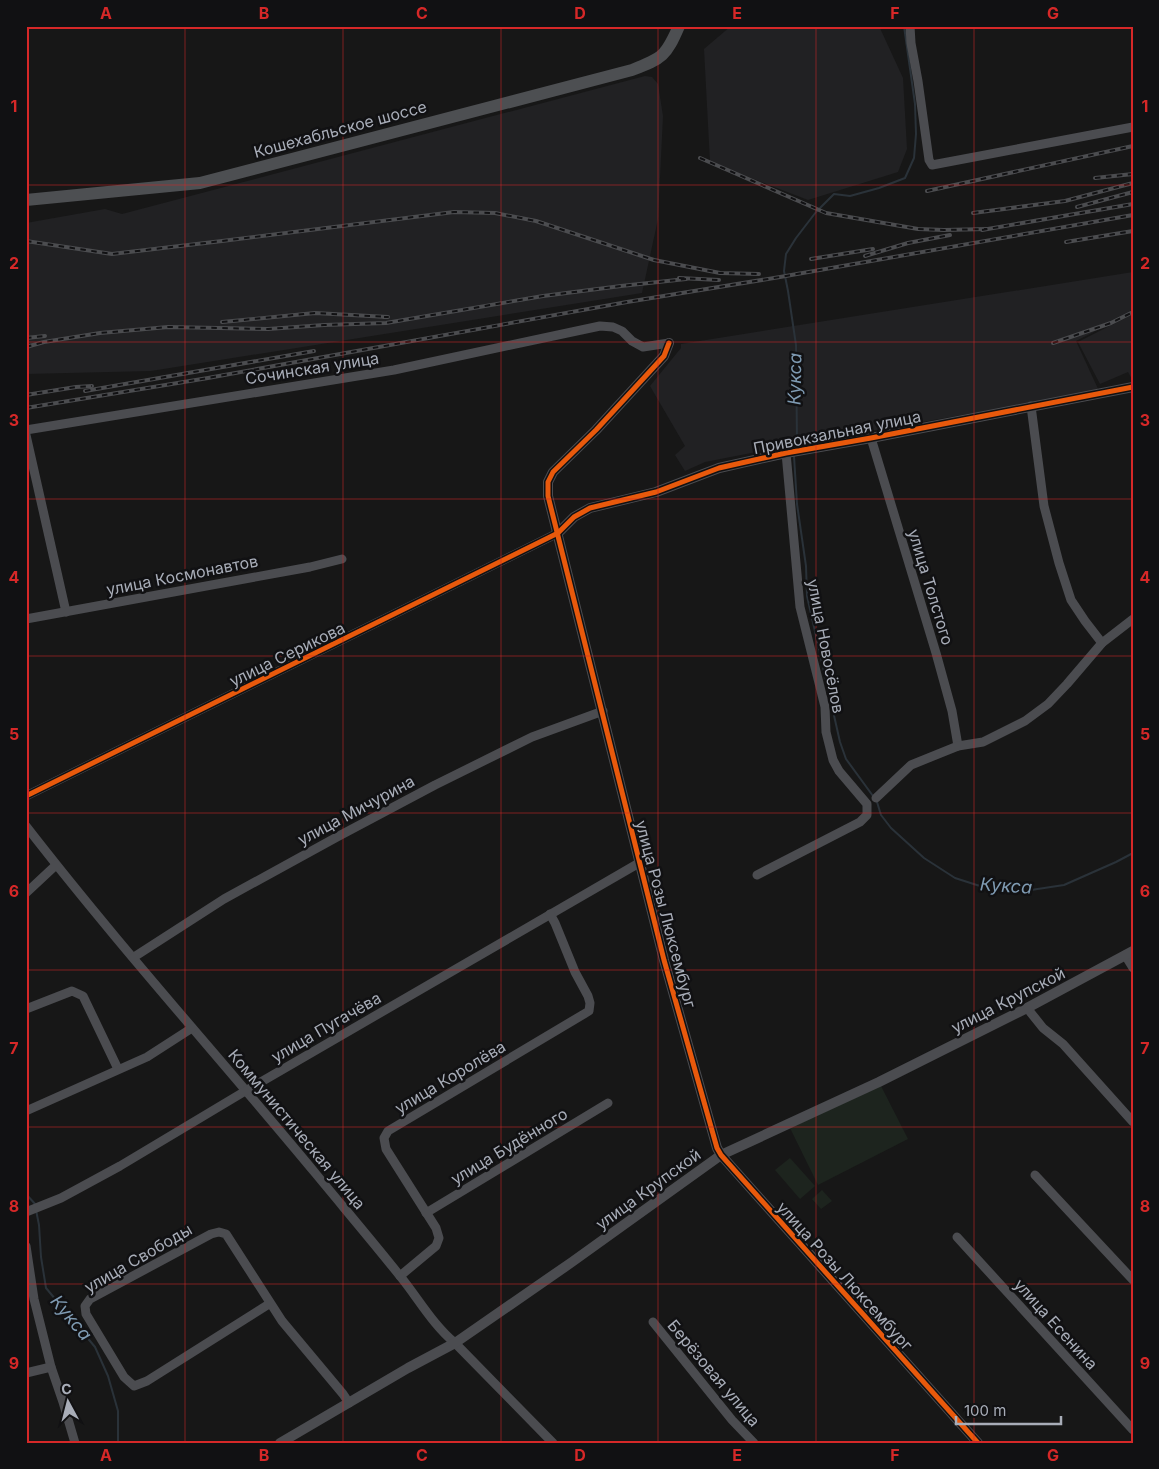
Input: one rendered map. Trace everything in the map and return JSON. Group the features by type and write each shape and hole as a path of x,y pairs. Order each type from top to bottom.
{"main road":[{"name":"Кошехабльское шоссе","path":"26,200 200,183 632,70 656,61 672,44 680,26"}],"street":[{"path":"910,26 929,160 932,165 1133,127"},
{"name":"Сочинская улица","path":"26,430 394,370 600,326 613,327 622,331 632,341 644,347 669,343"},
{"name":"улица Розы Люксембург","path":"669,343 664,356 596,430 553,472 548,482 548,496 639,863 717,1148 721,1155 978,1443"},
{"name":"Привокзальная улица","path":"558,533 574,517 590,508 656,492 720,468 792,452 1133,387"},
{"path":"1031,406 1044,506 1059,563 1071,600 1102,643"},
{"path":"26,435 66,612"},
{"name":"улица Толстого","path":"871,438 936,653 952,711 958,746"},
{"name":"улица Новосёлов","path":"757,875 860,822 867,815 867,804 839,771 833,760 826,732 825,706 800,607 792,452"},
{"name":"улица Серикова","path":"26,796 558,533"},
{"name":"улица Космонавтов","path":"26,619 342,559"},
{"path":"876,798 911,766 958,746 983,742 1025,721 1048,704 1102,643 1133,618"},
{"name":"улица Мичурина","path":"134,958 224,899 426,790 532,737 603,712"},
{"name":"Коммунистическая улица","path":"26,826 56,865 192,1028 247,1090 400,1276 444,1334 553,1443"},
{"name":"улица Пугачёва","path":"28,1211 61,1198 120,1166 247,1090 639,863"},
{"path":"26,893 56,865"},
{"name":"улица Королёва","path":"400,1276 436,1246 438,1238 436,1228 386,1149 384,1138 388,1131 588,1011 590,1003 588,996 575,972 550,914"},
{"path":"1129,953 1133,968"},
{"name":"улица Крупской","path":"280,1443 408,1368 455,1343 721,1155 879,1082 1028,1008 1129,953"},
{"path":"26,1009 72,991 82,996 118,1070"},
{"path":"1028,1008 1043,1028 1063,1044 1133,1122"},
{"path":"26,1110 147,1057 192,1028"},
{"name":"улица Будённого","path":"426,1213 608,1103"},
{"path":"1035,1175 1133,1280"},
{"name":"улица Свободы","path":"269,1304 147,1381 134,1386 124,1377 86,1314 85,1306 90,1299 211,1234 219,1232 226,1234 269,1304 349,1403"},
{"name":"улица Есенина","path":"957,1237 1133,1430"},
{"path":"26,1246 34,1299 51,1367 75,1443"},
{"name":"Берёзовая улица","path":"652,1322 732,1420 754,1443"},
{"path":"26,1373 51,1367"}],"shaded area":[{"path":"731,26 879,26 903,78 907,149 898,172 808,200 710,162 704,49"},
{"path":"645,76 652,77 658,84 663,116 658,219 642,293 151,371 26,374 26,223 105,209 122,214"},
{"path":"1133,272 1133,312 1076,341 1099,391 813,441 705,462 685,471 675,455 685,446 650,386 681,348 681,344"},
{"path":"1133,314 1133,381 1128,372 1100,384 1078,342"},
{"path":"881,1086 908,1139 818,1185 790,1128"},
{"path":"790,1158 815,1186 800,1199 775,1170"},
{"path":"822,1190 832,1201 821,1209 812,1199"}],"waterway":[{"name":"Кукса","path":"796,449 796,345 784,271 786,254 816,212 834,194 850,196 905,178 914,158 916,134 915,104 904,26"},
{"name":"Кукса","path":"794,456 797,504 806,566 807,596 840,742 846,759 873,796"},
{"name":"Кукса","path":"877,802 881,815 891,828 924,858 955,878 983,887 1031,890 1064,885 1133,853"},
{"name":"Кукса","path":"26,1194 36,1205"},
{"name":"Кукса","path":"36,1210 46,1288 95,1347 108,1376 118,1411 118,1443"}],"railway":[{"path":"927,191 1133,146"},
{"path":"700,158 826,213 918,229 987,229"},
{"path":"1095,178 1133,174"},
{"path":"973,213 1065,201 1133,183"},
{"path":"1077,207 1133,192"},
{"path":"982,230 1133,204"},
{"path":"26,241 112,254 454,212 495,213 536,221 654,260 720,273 759,274"},
{"path":"26,408 208,378 627,302 1133,215"},
{"path":"1066,242 1133,231"},
{"path":"865,256 908,243 950,235"},
{"path":"811,259 873,249"},
{"path":"679,278 719,280"},
{"path":"26,347 44,342 100,333 168,327 268,329 386,323 543,296 686,279"},
{"path":"1053,343 1111,323 1133,312"},
{"path":"222,322 315,313 388,317 383,317"},
{"path":"26,338 45,336"},
{"path":"85,391 314,351"},
{"path":"26,395 92,386"}],"cycle path":[{"path":"669,343 664,356 596,430 553,472 548,482 548,496 664,960 717,1148 721,1155 978,1443"},
{"path":"26,796 558,533 574,517 590,508 656,492 719,468 786,453 1133,387"}]}
